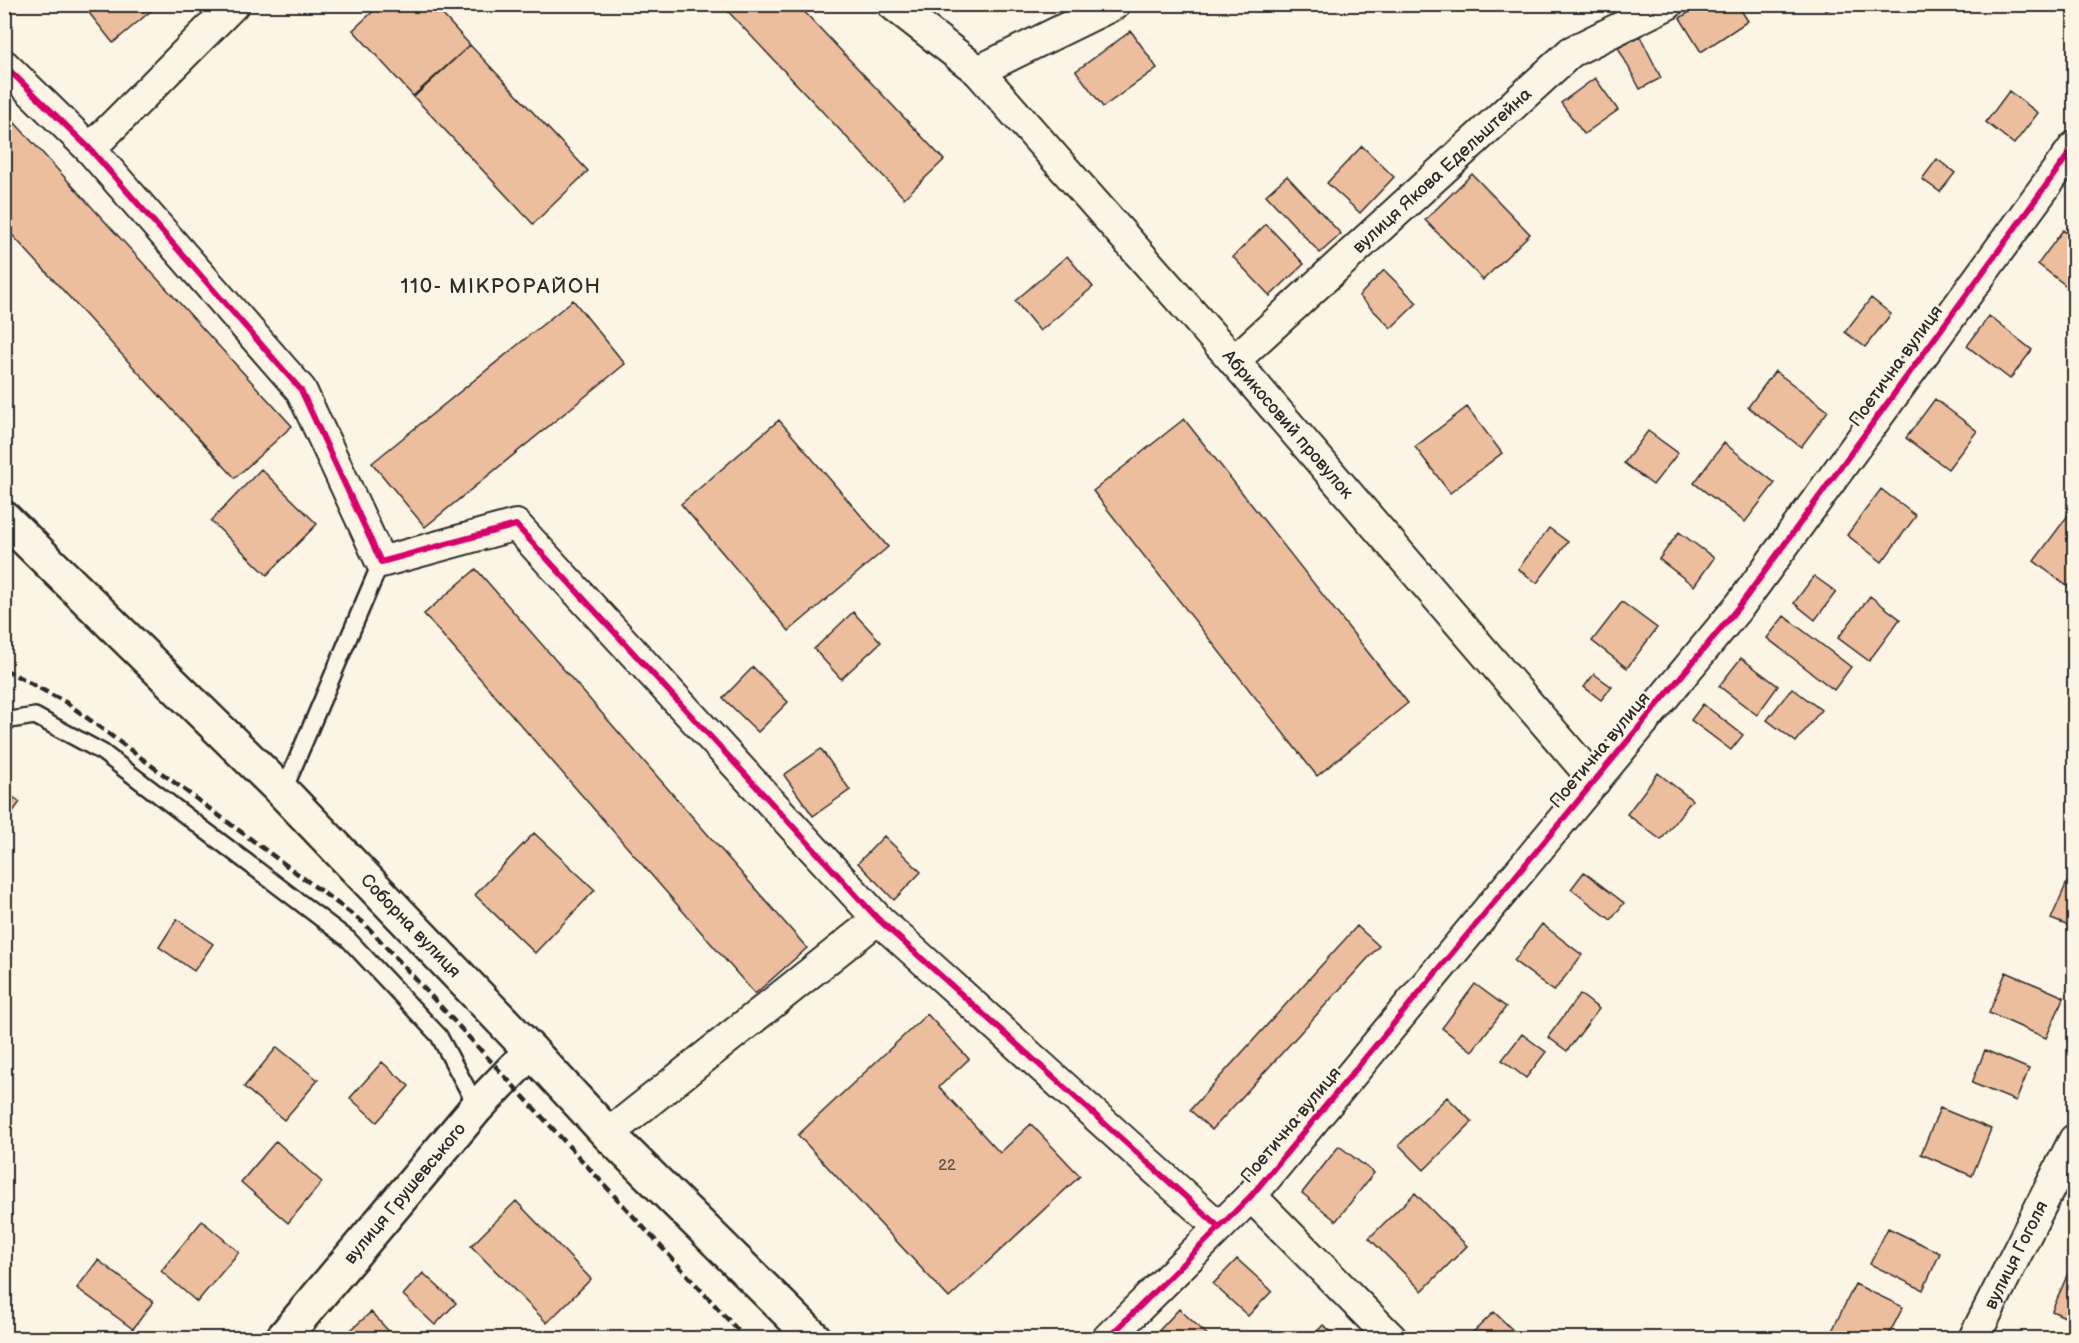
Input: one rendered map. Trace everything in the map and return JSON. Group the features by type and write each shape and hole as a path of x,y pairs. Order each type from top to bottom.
{"street":[{"path":"90,149 234,4"},
{"name":"Абрикосовий провулок","path":"892,4 978,70 1234,361 1595,781"},
{"path":"978,70 1114,4"},
{"name":"вулиця Якова Едельштейна","path":"1234,361 1571,52 1668,4"},
{"path":"4,65 90,149 301,390 381,562 516,525 878,919 1219,1227"},
{"name":"Поетична вулиця","path":"1108,1338 1251,1196 1741,604 2074,147"},
{"name":"Соборна вулиця","path":"4,518 283,792 608,1134 814,1338"},
{"path":"608,1134 878,919"},
{"name":"вулиця Грушевського","path":"283,1338 477,1107 531,1051"},
{"name":"вулиця Гоголя","path":"1974,1338 2074,1140"},
{"path":"1251,1196 1391,1338"}],"lane":[{"path":"283,792 381,562"},
{"path":"4,721 35,716 102,752 348,939 439,1035 477,1107"}],"building":[{"path":"82,4 159,4 113,43"},
{"path":"381,4 433,4 470,45 413,96 353,30"},
{"path":"721,4 797,4 944,160 904,198"},
{"path":"1702,4 1737,4 1748,21 1701,52 1680,18"},
{"path":"1822,4 1840,4 1825,11"},
{"path":"1131,31 1157,68 1103,107 1076,71"},
{"path":"1640,36 1661,78 1640,89 1618,47"},
{"path":"470,45 588,171 533,224 414,97"},
{"path":"1595,78 1618,110 1584,134 1561,103"},
{"path":"2009,91 2038,113 2014,144 1986,122"},
{"path":"4,111 292,426 235,478 4,226"},
{"path":"1362,146 1394,177 1360,213 1327,183"},
{"path":"1937,159 1955,173 1940,192 1922,179"},
{"path":"1472,174 1530,234 1483,280 1425,220"},
{"path":"1287,176 1341,234 1320,253 1266,195"},
{"path":"1266,224 1304,264 1270,296 1233,257"},
{"path":"2063,230 2074,239 2074,281 2069,288 2038,264"},
{"path":"1067,256 1093,287 1040,331 1015,301"},
{"path":"1384,270 1417,303 1391,328 1359,296"},
{"path":"1871,298 1891,314 1865,347 1845,332"},
{"path":"573,300 625,364 425,527 372,463"},
{"path":"1989,316 2032,350 2010,379 1967,346"},
{"path":"1775,371 1828,411 1801,447 1748,407"},
{"path":"1935,399 1977,431 1948,469 1906,438"},
{"path":"1467,407 1502,453 1450,493 1415,447"},
{"path":"1184,419 1408,703 1317,776 1093,491"},
{"path":"779,420 888,547 789,631 681,504"},
{"path":"1648,431 1678,453 1653,485 1624,463"},
{"path":"1724,443 1775,483 1745,522 1694,483"},
{"path":"261,469 317,524 267,575 211,521"},
{"path":"1881,489 1916,516 1882,562 1847,535"},
{"path":"2069,514 2074,518 2074,585 2071,589 2034,561"},
{"path":"1549,528 1568,542 1537,583 1518,569"},
{"path":"1679,532 1714,558 1694,586 1659,559"},
{"path":"476,569 807,948 755,994 424,614"},
{"path":"1814,576 1836,592 1815,620 1794,603"},
{"path":"1870,596 1900,619 1869,661 1838,638"},
{"path":"1622,602 1657,628 1627,668 1592,641"},
{"path":"853,612 881,642 841,679 814,649"},
{"path":"1784,616 1851,667 1834,690 1767,638"},
{"path":"1741,658 1778,686 1757,715 1719,686"},
{"path":"753,667 788,702 758,732 723,698"},
{"path":"1594,674 1612,687 1601,700 1584,687"},
{"path":"1792,688 1821,710 1796,742 1767,720"},
{"path":"1703,704 1743,735 1731,750 1691,720"},
{"path":"821,749 850,790 813,816 784,775"},
{"path":"1658,773 1692,800 1661,840 1627,814"},
{"path":"4,791 20,802 4,824"},
{"path":"534,833 595,890 535,953 475,895"},
{"path":"884,836 921,872 894,900 858,863"},
{"path":"1584,872 1624,903 1611,920 1571,889"},
{"path":"2071,873 2074,875 2074,928 2051,919"},
{"path":"177,919 213,944 194,971 159,947"},
{"path":"1542,924 1582,955 1554,991 1514,961"},
{"path":"1357,926 1379,946 1212,1130 1190,1110"},
{"path":"2006,972 2064,997 2046,1038 1989,1013"},
{"path":"1475,984 1506,1007 1472,1051 1442,1028"},
{"path":"1580,994 1599,1009 1567,1051 1548,1037"},
{"path":"927,1014 969,1059 939,1087 1000,1153 1031,1124 1080,1176 949,1298 798,1135"},
{"path":"1522,1034 1546,1052 1526,1078 1502,1060"},
{"path":"277,1047 318,1080 284,1120 244,1087"},
{"path":"1985,1050 2029,1069 2016,1101 1972,1083"},
{"path":"382,1062 409,1086 377,1122 350,1098"},
{"path":"1447,1097 1472,1122 1424,1170 1399,1145"},
{"path":"1940,1108 1991,1129 1972,1176 1921,1154"},
{"path":"276,1141 322,1182 288,1223 241,1182"},
{"path":"1339,1146 1374,1173 1336,1221 1302,1193"},
{"path":"1415,1193 1467,1246 1422,1291 1369,1238"},
{"path":"516,1201 591,1279 547,1323 471,1246"},
{"path":"202,1221 239,1252 197,1302 161,1271"},
{"path":"1888,1228 1940,1253 1923,1290 1870,1264"},
{"path":"1237,1259 1272,1291 1248,1316 1213,1284"},
{"path":"2074,1259 2074,1321 2052,1311"},
{"path":"98,1260 153,1302 133,1329 77,1288"},
{"path":"423,1273 456,1303 435,1325 403,1295"},
{"path":"1855,1284 1903,1307 1887,1338 1838,1338 1830,1335"},
{"path":"1179,1309 1211,1338 1159,1338 1155,1335"},
{"path":"371,1312 395,1338 342,1338"},
{"path":"1494,1312 1521,1338 1467,1338"},
{"path":"1323,1325 1339,1338 1311,1338"}],"railway":[{"path":"4,669 67,703 364,923 745,1338"}],"cycle path":[{"path":"4,65 90,149 301,390 381,562 516,525 878,919 1219,1227"},
{"path":"1108,1338 1251,1196 1741,604 2074,147"}],"district":[{"name":"110- МІКРОРАЙОН","path":"501,286"}]}
